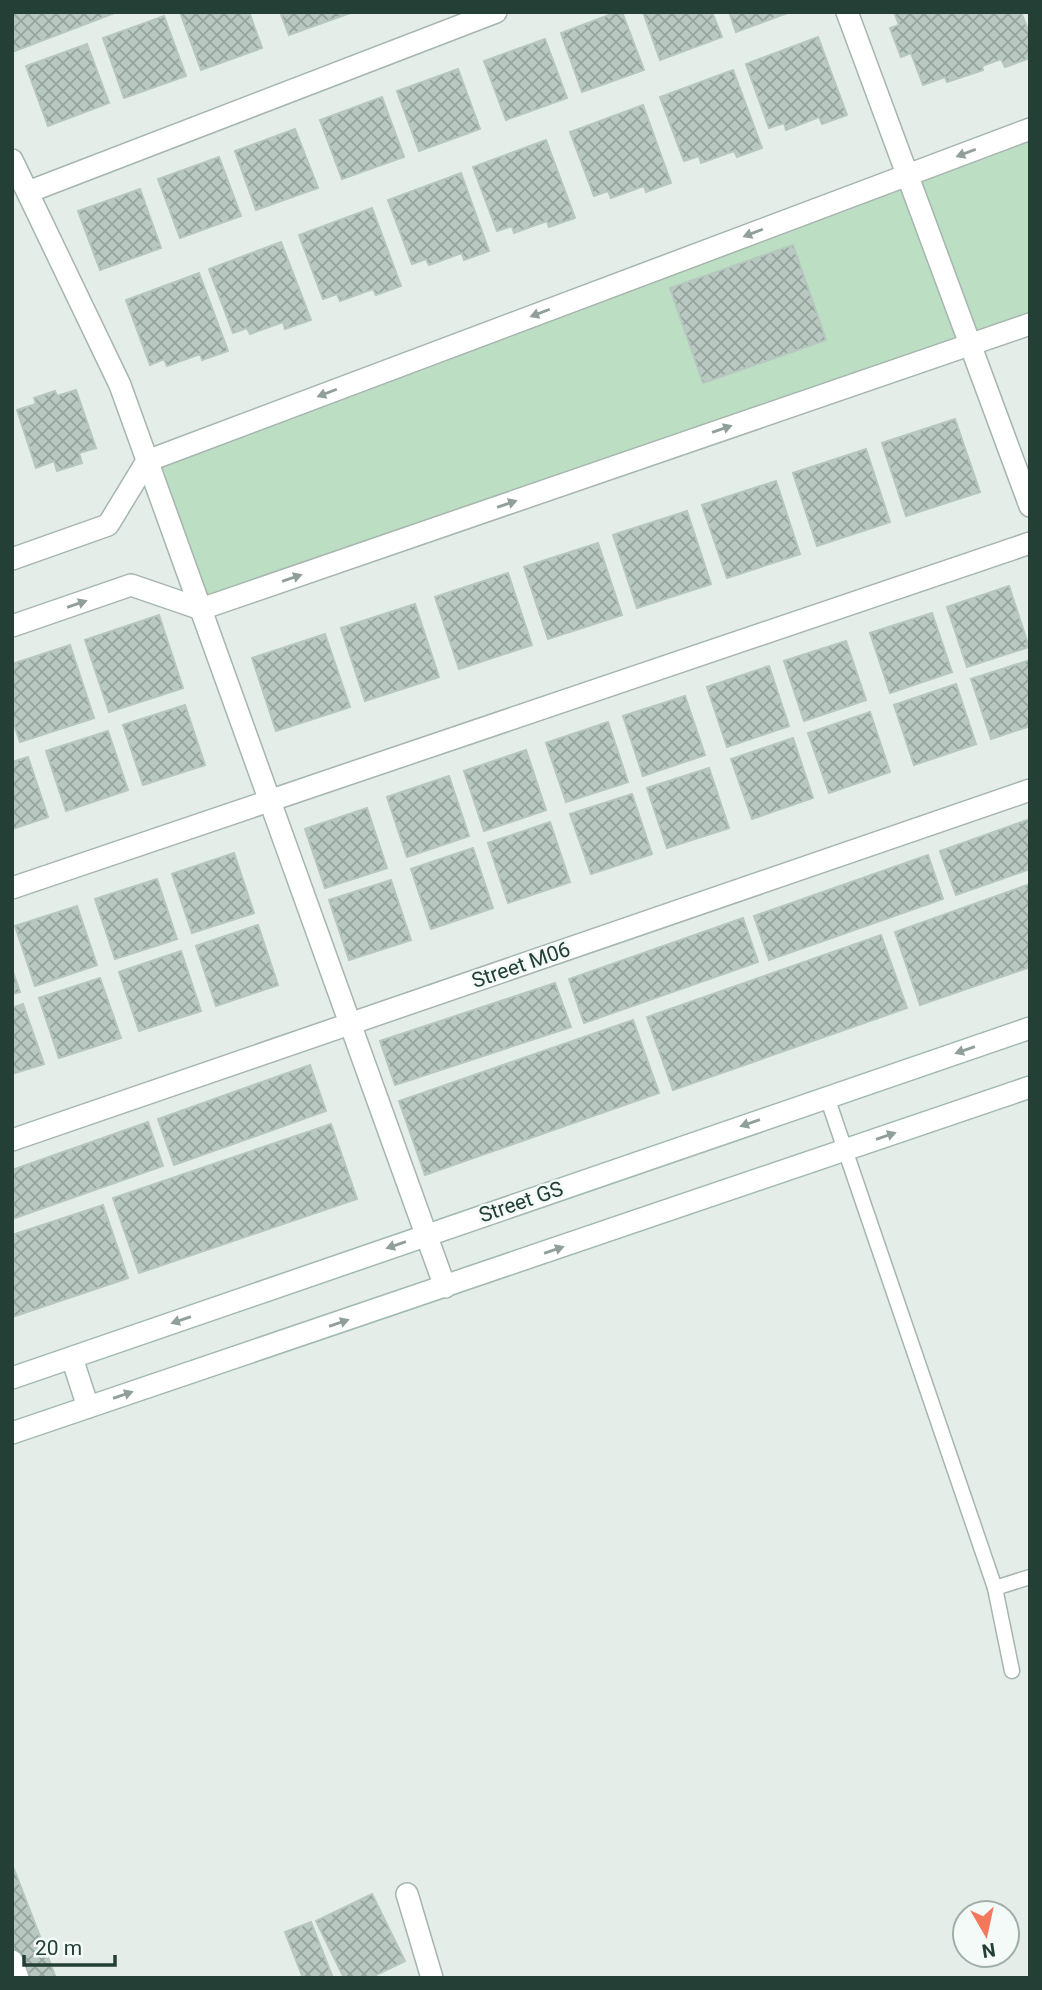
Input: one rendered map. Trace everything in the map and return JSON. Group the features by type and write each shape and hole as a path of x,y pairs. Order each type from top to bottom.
{"street":[{"path":"28,192 496,12"},
{"path":"847,12 1030,506"},
{"path":"12,559 108,525 147,461 1030,129"},
{"path":"12,160 120,385 445,1287"},
{"path":"12,626 131,585 201,609 1030,324"},
{"path":"12,888 1030,543"},
{"name":"Street M06","path":"12,1140 1030,790"},
{"name":"Street GS","path":"12,1378 1030,1028"},
{"path":"12,1433 1030,1087"},
{"path":"72,1358 88,1407"},
{"path":"407,1894 432,1978"},
{"path":"12,1961 18,1978"}],"lane":[{"path":"827,1097 996,1588 1012,1671"},
{"path":"996,1588 1030,1577"}],"green space":[{"path":"1030,129 1030,324 201,609 147,461"}],"building":[{"path":"12,12 117,12 12,52"},
{"path":"180,12 249,12 262,48 201,70"},
{"path":"280,12 349,12 350,13 289,35"},
{"path":"622,12 644,70 582,92 561,33"},
{"path":"643,12 712,12 722,37 660,60"},
{"path":"729,12 790,12 736,32"},
{"path":"894,12 1021,12 1030,35 1030,58 1005,67 1001,59 982,66 983,70 947,82 945,77 923,85 911,53 901,57 890,28 899,25"},
{"path":"164,16 186,76 124,98 103,38"},
{"path":"818,37 847,115 822,124 819,117 786,130 784,123 769,128 746,64"},
{"path":"545,39 567,98 506,120 484,61"},
{"path":"87,44 109,103 48,126 26,66"},
{"path":"458,69 480,129 419,151 397,91"},
{"path":"733,70 762,148 737,157 734,151 701,163 699,156 684,161 660,97"},
{"path":"382,97 404,157 342,179 320,120"},
{"path":"643,105 671,183 646,192 644,186 611,198 608,191 594,196 570,132"},
{"path":"295,129 318,188 256,210 235,151"},
{"path":"546,140 575,218 549,227 547,221 514,233 512,226 497,231 473,167"},
{"path":"219,157 241,216 180,238 158,179"},
{"path":"461,173 489,251 464,260 462,253 429,265 426,259 412,264 388,200"},
{"path":"140,189 161,248 100,270 78,211"},
{"path":"372,208 401,286 376,295 373,289 340,301 337,294 323,299 299,235"},
{"path":"281,242 311,320 285,329 283,322 250,334 247,328 233,333 209,269"},
{"path":"793,245 826,340 703,383 670,288"},
{"path":"199,273 228,351 202,360 200,354 167,366 164,359 150,365 126,300"},
{"path":"76,390 96,448 79,453 82,463 57,471 54,461 36,468 17,410 36,404 34,398 55,391 57,396"},
{"path":"955,419 980,492 906,516 882,443"},
{"path":"866,449 890,522 817,546 793,473"},
{"path":"776,481 800,554 727,578 702,505"},
{"path":"687,511 711,584 637,608 613,535"},
{"path":"598,543 622,615 548,639 524,567"},
{"path":"508,573 532,645 459,669 435,597"},
{"path":"1009,586 1029,647 967,667 947,607"},
{"path":"415,604 439,677 365,701 341,628"},
{"path":"932,613 952,672 890,693 870,633"},
{"path":"159,615 183,688 109,712 85,640"},
{"path":"325,634 350,707 276,731 252,658"},
{"path":"846,641 866,700 804,721 784,661"},
{"path":"70,645 94,718 20,742 12,719 12,664"},
{"path":"1030,660 1030,726 991,739 971,679"},
{"path":"769,666 789,726 727,747 707,687"},
{"path":"956,684 976,744 914,765 894,705"},
{"path":"685,696 705,755 643,776 623,716"},
{"path":"185,705 205,765 143,785 123,725"},
{"path":"870,712 890,772 829,793 808,733"},
{"path":"608,722 628,782 566,802 546,743"},
{"path":"108,731 128,790 66,811 46,751"},
{"path":"793,738 813,798 752,819 731,759"},
{"path":"526,750 546,810 484,831 464,771"},
{"path":"28,757 48,817 12,829 12,762"},
{"path":"709,768 729,828 667,848 647,788"},
{"path":"449,776 469,836 407,857 387,797"},
{"path":"632,794 652,854 591,874 570,814"},
{"path":"367,808 387,868 325,888 305,829"},
{"path":"1030,819 1030,869 956,895 940,851"},
{"path":"550,822 570,882 508,903 488,843"},
{"path":"473,848 493,908 431,929 411,869"},
{"path":"234,853 254,913 192,933 172,874"},
{"path":"928,855 943,899 769,960 754,916"},
{"path":"157,879 177,939 115,959 95,899"},
{"path":"391,880 411,940 349,960 329,900"},
{"path":"1030,884 1030,967 920,1005 895,932"},
{"path":"77,906 97,965 35,986 15,926"},
{"path":"743,918 758,962 584,1023 569,979"},
{"path":"258,925 278,985 216,1006 196,946"},
{"path":"881,935 907,1008 673,1090 647,1017"},
{"path":"181,951 201,1011 139,1031 119,972"},
{"path":"12,969 20,992 12,994"},
{"path":"100,978 121,1038 59,1058 39,998"},
{"path":"555,983 571,1027 395,1085 380,1041"},
{"path":"23,1004 44,1064 12,1074 12,1008"},
{"path":"633,1020 659,1093 425,1175 399,1101"},
{"path":"310,1065 326,1111 174,1165 158,1119"},
{"path":"148,1122 163,1166 12,1219 12,1170"},
{"path":"331,1124 357,1199 139,1273 113,1198"},
{"path":"103,1205 128,1278 12,1317 12,1235"},
{"path":"12,1864 56,1978 12,1978"},
{"path":"372,1894 405,1961 370,1978 344,1978 316,1921"},
{"path":"311,1922 333,1978 303,1978 285,1932"}]}
